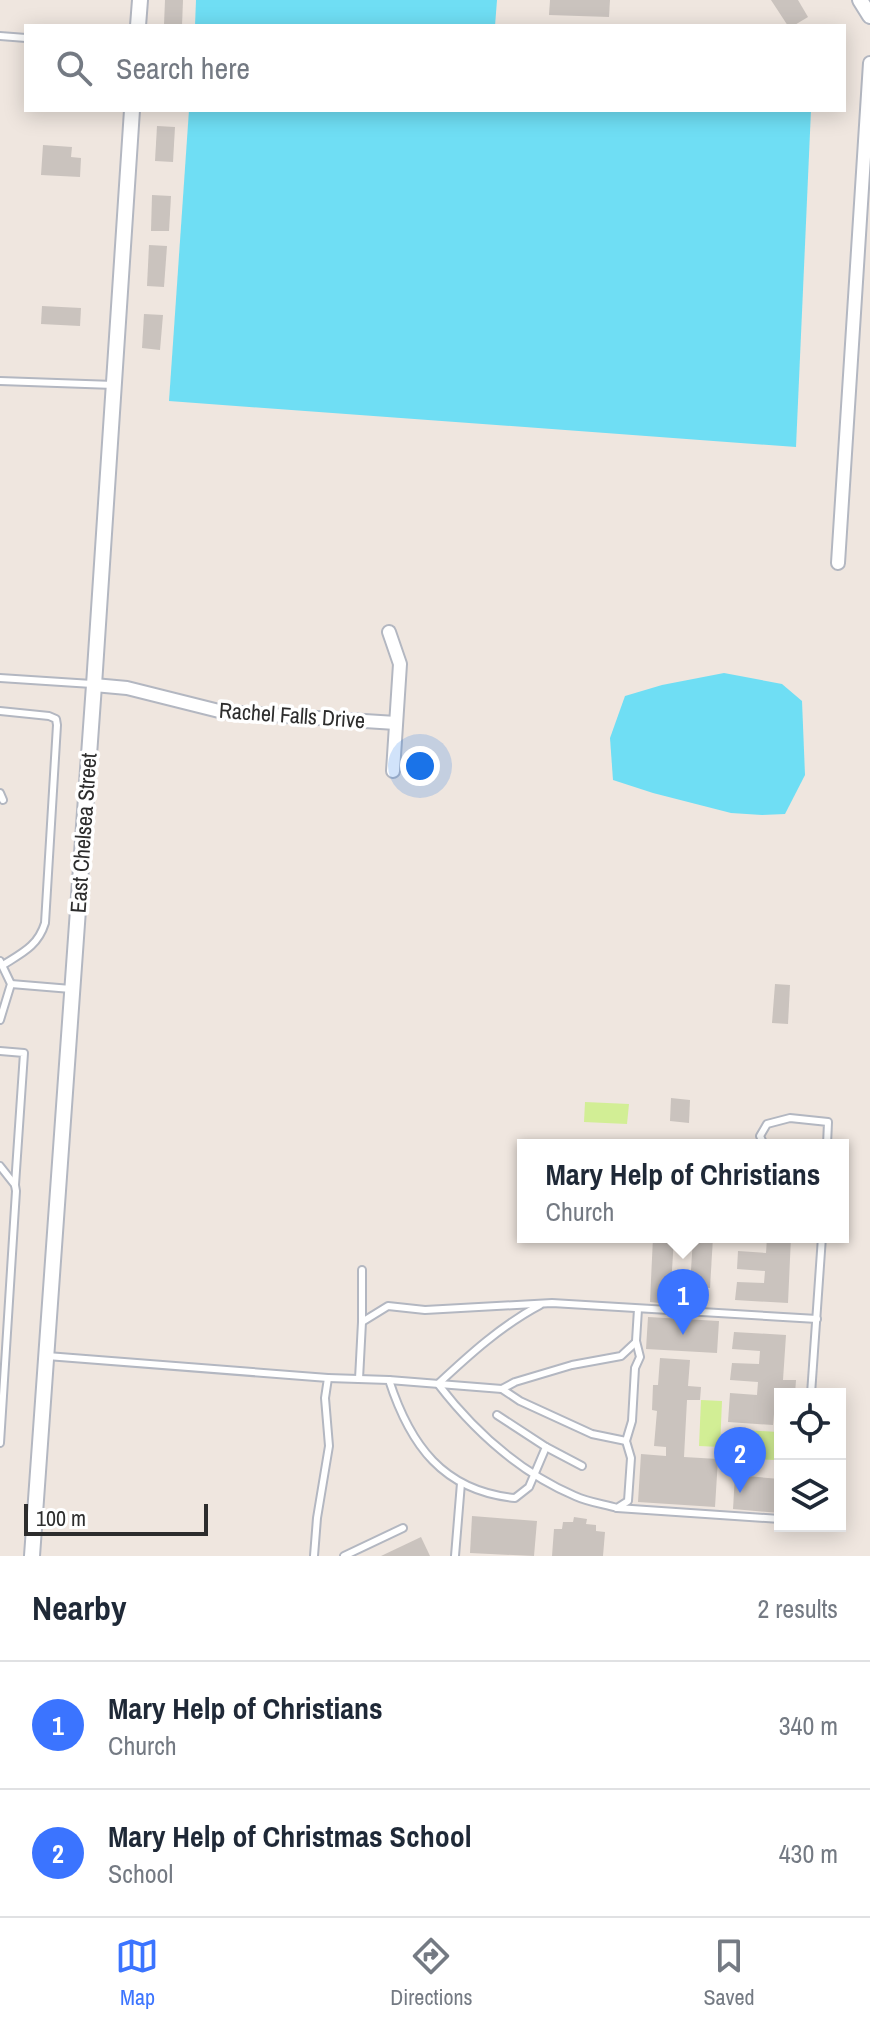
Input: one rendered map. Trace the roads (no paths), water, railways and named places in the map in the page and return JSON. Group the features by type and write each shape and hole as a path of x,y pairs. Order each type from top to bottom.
{"street":[{"path":"138,24 140,0"},
{"path":"860,0 870,16"},
{"path":"838,563 870,63"},
{"name":"East Chelsea Street","path":"32,1556 132,112"},
{"path":"389,632 400,664 393,771"},
{"name":"Rachel Falls Drive","path":"94,685 127,688 223,712 396,723"}],"lane":[{"path":"0,36 24,38"},
{"path":"0,381 114,385"},
{"path":"0,678 94,685"},
{"path":"0,711 49,716 56,719 57,725 45,923 41,935 32,946 2,963 11,984 0,1020"},
{"path":"11,984 72,989"},
{"path":"0,1051 24,1053 0,1443"},
{"path":"761,1139 767,1124 790,1118 828,1122 827,1139"},
{"path":"0,1166 15,1185"},
{"path":"811,1388 822,1243"},
{"path":"359,1379 362,1270"},
{"path":"362,1322 388,1306 425,1310 571,1303 817,1319"},
{"path":"438,1384 471,1353 540,1305"},
{"path":"617,1508 628,1501 631,1458 626,1441 632,1421 635,1368 640,1357 636,1341 638,1309"},
{"path":"502,1389 515,1382 572,1365 621,1356 636,1341"},
{"path":"47,1356 502,1389 520,1401 592,1434 626,1441"},
{"path":"621,1356 635,1368"},
{"path":"314,1556 329,1446 325,1398 328,1378"},
{"path":"389,1380 394,1397 421,1449 446,1474 461,1483 494,1496 515,1498 529,1487 546,1447"},
{"path":"438,1384 478,1431 507,1456 577,1497 617,1508 774,1519"},
{"path":"497,1415 582,1466"},
{"path":"455,1556 461,1483"},
{"path":"344,1556 403,1528"}],"water":[{"path":"196,0 497,0 495,24 195,24"},
{"path":"189,112 811,112 796,447 169,401"},
{"path":"724,673 782,684 802,701 805,775 785,814 731,813 613,780 610,738 625,696"}],"place":[{"name":"Mary Help of Christians","path":"683,1335"},
{"name":"Mary Help of Christmas School","path":"740,1493"}]}
